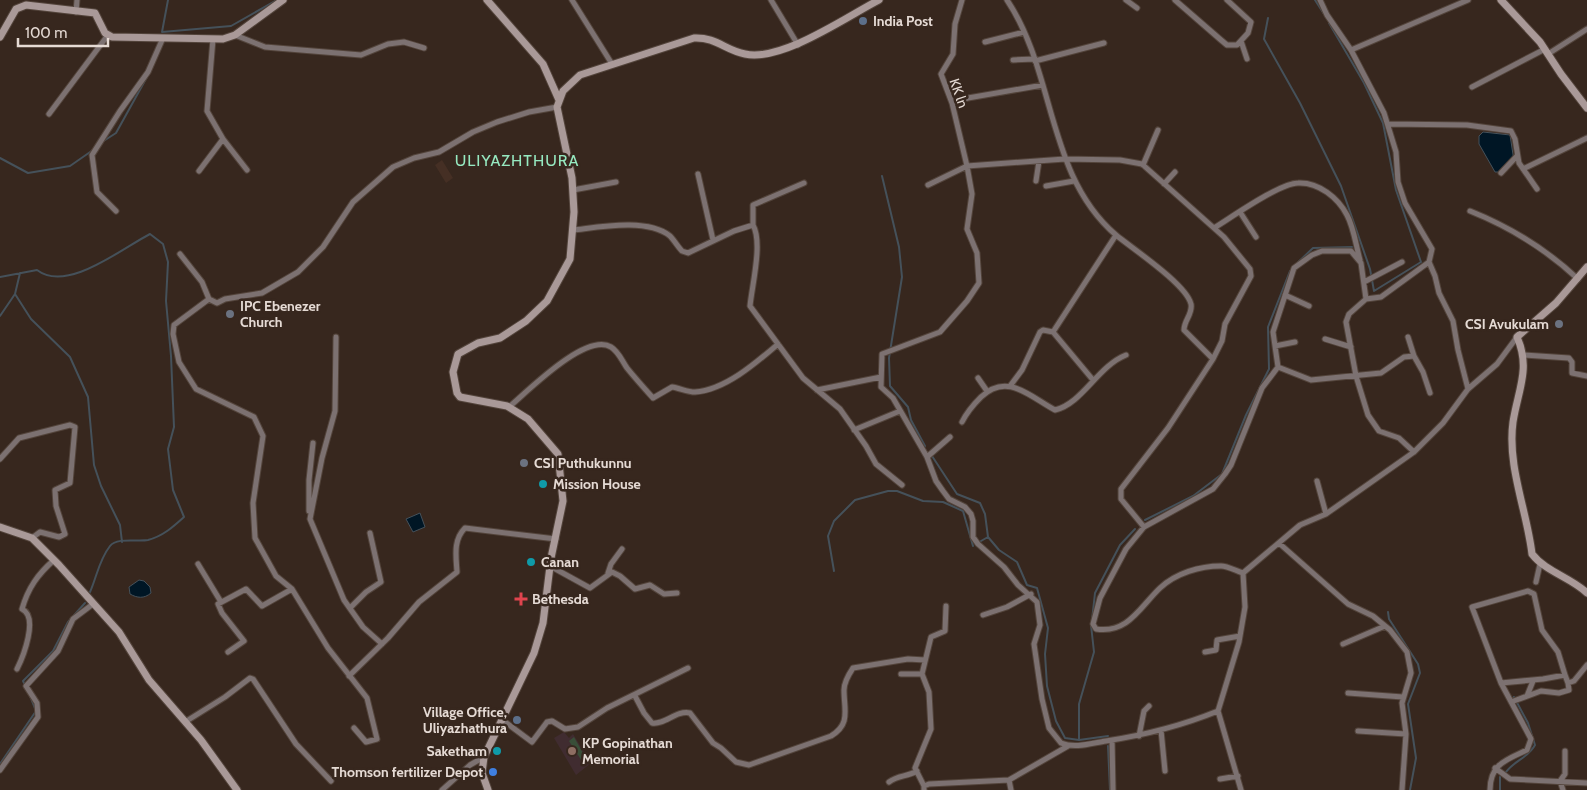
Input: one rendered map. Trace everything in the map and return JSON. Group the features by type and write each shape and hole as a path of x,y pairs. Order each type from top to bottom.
{"main road":[{"path":"0,37 20,3 76,12 95,13 108,35 112,37 213,39 234,35 282,0"},
{"path":"487,0 543,64 558,104 573,190 574,230 570,258 547,301 526,321 500,338 467,347 458,354 454,363 454,382 460,397 509,407 528,419 558,454 563,501 550,566 543,623 534,653 484,757 482,774 488,790"},
{"path":"558,104 567,87 580,75 612,64 694,38 708,37 744,54 760,56 798,45 879,0"},
{"path":"1500,0 1546,51 1587,108"},
{"path":"1587,267 1578,279 1539,318 1516,337 1524,355 1525,368 1513,423 1512,448 1532,554 1540,564 1576,582 1587,592"},
{"path":"0,527 32,538 119,632 149,680 185,722 237,790"}],"street":[{"path":"76,12 77,0"},
{"path":"572,0 612,64"},
{"path":"771,0 798,45"},
{"name":"KK ln","path":"881,377 882,354 940,332 967,301 979,283 977,253 967,229 972,194 967,166 952,103 941,74 953,54 955,24 962,0"},
{"path":"1007,0 1024,32 1035,60 1065,159 1074,181 1092,210 1116,235 1170,277 1185,293 1191,302 1192,310 1184,330 1214,360"},
{"path":"1126,0 1137,8"},
{"path":"1175,0 1227,45 1237,45 1250,29 1251,22 1235,2 1227,0"},
{"path":"1320,0 1327,15 1350,50 1388,124 1396,152 1398,182 1405,203 1428,239 1432,249 1429,262 1439,293 1453,322 1468,389"},
{"path":"1350,50 1468,0"},
{"path":"1472,87 1587,29"},
{"path":"985,42 1024,32"},
{"path":"48,114 108,35"},
{"path":"234,35 265,47 361,55 388,44 404,42 424,48"},
{"path":"116,212 97,192 92,156 120,111 148,72 163,38"},
{"path":"213,39 206,103 207,111 222,139 248,170"},
{"path":"1241,42 1247,59"},
{"path":"1014,60 1035,60 1104,43"},
{"path":"952,103 968,98 1043,85"},
{"path":"180,254 202,282 210,299 217,303 226,299 262,293 298,272 323,247 353,202 393,167 414,158 439,152 473,132 497,122 558,104"},
{"path":"1388,124 1468,125 1511,131 1515,139 1517,156 1523,169 1537,189"},
{"path":"1143,165 1158,130"},
{"path":"1523,169 1587,138"},
{"path":"199,171 222,139"},
{"path":"1501,173 1517,156"},
{"path":"928,185 967,166 1065,159 1120,160 1143,165 1214,228 1239,254 1250,269 1251,276 1225,324 1222,341 1214,360 1168,428 1122,489 1121,499 1144,527"},
{"path":"1036,181 1039,161"},
{"path":"1164,184 1175,172"},
{"path":"698,174 713,240"},
{"path":"1046,186 1074,181"},
{"path":"573,190 616,182"},
{"path":"1214,228 1275,190 1298,182 1320,187 1340,204 1348,217 1361,263 1366,299"},
{"path":"804,183 753,205 753,225 757,232 757,244 750,306 803,378 840,410 876,464 902,485"},
{"path":"1470,211 1500,223 1567,268 1578,279"},
{"path":"1240,212 1256,237"},
{"path":"574,230 620,224 649,228 669,236 682,252 688,253 713,240 753,225"},
{"path":"1053,332 1116,235"},
{"path":"1243,573 1222,566 1188,570 1161,587 1141,610 1127,622 1110,631 1096,629 1093,624 1100,598 1126,550 1144,527 1212,489 1232,465 1262,388 1278,367 1273,332 1294,268 1312,255 1331,250 1351,251 1361,263"},
{"path":"1364,282 1402,262"},
{"path":"1414,452 1399,438 1379,431 1368,415 1356,376 1346,322 1349,314 1366,299 1380,297 1429,262"},
{"path":"1285,295 1308,306"},
{"path":"210,299 174,325 175,349 179,362 196,389 254,417 263,436 253,503 255,538 276,576 292,589 328,648 367,698 377,739 366,742 354,728"},
{"path":"1010,386 1022,370 1040,332 1043,330 1053,332 1093,380"},
{"path":"1408,337 1430,393"},
{"path":"1243,573 1307,520 1326,514 1414,452 1443,423 1468,389 1497,364 1516,337"},
{"path":"310,519 320,466 335,411 336,338"},
{"path":"1325,338 1351,347"},
{"path":"1275,346 1295,342"},
{"path":"509,407 570,356 582,348 596,344 604,344 618,353 626,366 653,398 672,387 694,392 744,373 778,344"},
{"path":"962,422 969,409 988,391 998,386 1010,386 1054,410 1075,398 1111,363 1126,355"},
{"path":"1524,355 1569,358 1572,362 1572,373 1587,376"},
{"path":"1278,367 1311,380 1381,373 1404,357 1414,356"},
{"path":"817,390 881,377 881,387 893,398 927,457 936,481 949,499 965,507 971,514 974,520 973,537 978,544 1004,567 1018,585 1037,602 1040,625 1034,644 1042,699 1049,728 1061,743 1068,746"},
{"path":"978,378 988,391"},
{"path":"854,430 900,411"},
{"path":"0,459 18,438 46,429 70,425 74,428 70,483 55,490 56,506 65,534 59,537 46,532 36,532 32,538"},
{"path":"927,457 950,437"},
{"path":"313,443 309,480 310,519 315,536 344,600 363,627 382,644"},
{"path":"1317,482 1326,514"},
{"path":"349,676 382,644 419,602 456,572 455,548 458,534 465,528 556,539"},
{"path":"350,608 366,592 382,582 370,532"},
{"path":"1280,544 1341,599 1373,616 1385,626 1407,652 1411,664 1410,681 1403,696 1406,734 1402,790"},
{"path":"550,566 590,588 608,573 611,564 622,549"},
{"path":"17,669 27,649 30,617 22,609 25,597 38,574 54,560"},
{"path":"198,564 221,602"},
{"path":"1536,582 1540,564"},
{"path":"608,573 615,573 635,589 650,585 664,594 677,593"},
{"path":"1241,790 1218,711 1240,636 1245,607 1243,573"},
{"path":"228,652 244,641 222,613 218,604 246,588 262,606 292,589"},
{"path":"1490,790 1490,779 1495,768 1530,746 1531,740 1511,702 1501,683 1472,607 1528,591 1534,594 1542,630 1558,652 1569,690 1559,693 1541,691 1511,702"},
{"path":"983,615 1007,607 1030,594"},
{"path":"0,770 38,717 37,703 26,686 58,651 73,619 93,604"},
{"path":"946,606 945,631 931,637 922,674 929,692 931,729 915,768 924,788 997,779 1009,780 1068,746 1140,736 1218,711"},
{"path":"1343,644 1385,626"},
{"path":"1205,652 1216,650 1218,640 1240,636"},
{"path":"635,696 644,714 652,722 660,722 685,712 690,713 713,743 736,762 749,765 839,731 845,722 847,706 844,689 853,668 908,659 925,660"},
{"path":"1568,683 1574,681 1587,665"},
{"path":"502,719 532,742 547,722 552,721 560,727 573,729 607,708 635,696 688,668"},
{"path":"900,674 922,674"},
{"path":"1501,683 1565,675"},
{"path":"185,722 226,697 250,678 296,744 331,781"},
{"path":"1527,696 1533,680"},
{"path":"1348,694 1403,696"},
{"path":"1140,736 1144,711 1149,706"},
{"path":"1161,730 1165,771"},
{"path":"1358,731 1406,734"},
{"path":"1112,740 1113,790"},
{"path":"1560,781 1565,774 1565,751"},
{"path":"442,790 470,765 484,757"},
{"path":"1495,768 1510,779 1587,783"},
{"path":"889,782 897,776 907,776 917,771"},
{"path":"1220,779 1238,776"},
{"path":"1009,780 1011,790"},
{"path":"1560,781 1563,790"}],"shaded area":[{"path":"442,160 453,178 446,183 435,165"},
{"name":"KP Gopinathan Memorial","path":"564,732 569,738 573,734 591,763 576,775 554,738"}],"green space":[{"path":"574,737 588,762 585,766 569,741"}],"water":[{"path":"1483,132 1510,135 1514,161 1499,172 1495,172 1479,144 1479,136"},
{"path":"420,513 425,527 413,532 406,519"},
{"path":"139,580 144,581 150,587 151,593 140,597 130,594 129,587"}],"waterway":[{"path":"168,0 162,32 231,26 277,0"},
{"path":"1315,0 1324,14"},
{"path":"1268,18 1264,39 1300,103 1341,186 1370,269 1374,291 1421,262 1396,190 1383,123 1364,83 1329,23"},
{"path":"102,142 116,133 147,77"},
{"path":"0,158 28,173 70,166 93,150"},
{"path":"882,176 899,247 902,277 889,358 890,386 908,407 911,420 925,446"},
{"path":"0,277 37,270 49,276 78,273 109,258 150,234 163,244 168,262 166,301 171,356 174,427 168,449 173,490 184,517 168,531 148,540 113,543 103,557 90,592"},
{"path":"1293,267 1313,248 1352,247"},
{"path":"1145,520 1193,496 1222,474 1246,415 1269,369 1268,327 1290,271"},
{"path":"20,273 15,294 31,319 70,357 88,397 94,465 101,486 120,525 122,542"},
{"path":"0,316 15,294"},
{"path":"932,456 957,494 980,503 985,514 988,537 999,550 1017,562 1027,585 1037,588 1048,628 1045,654 1047,686 1056,721 1065,738 1079,740 1108,736"},
{"path":"834,571 828,536 834,521 855,500 888,491 897,491 923,501 943,502 963,511 973,546"},
{"path":"1092,620 1095,593 1120,545 1135,529"},
{"path":"981,541 988,537"},
{"path":"25,685 23,681 53,651 68,622 85,603"},
{"path":"1388,612 1389,619 1418,664 1420,673 1408,704 1416,758 1410,790"},
{"path":"1079,740 1079,704 1094,652 1091,625"},
{"path":"0,764 36,711 30,696"},
{"path":"1506,772 1529,753 1535,745 1528,723 1514,697"},
{"path":"1108,746 1110,790"},
{"path":"1500,777 1500,790"}],"place":[{"name":"India Post","path":"863,21"},
{"name":"IPC Ebenezer Church","path":"230,314"},
{"name":"CSI Avukulam","path":"1559,324"},
{"name":"CSI Puthukunnu","path":"524,463"},
{"name":"Mission House","path":"543,484"},
{"name":"Canan","path":"531,562"},
{"name":"Bethesda","path":"521,599"},
{"name":"Village Office, Uliyazhathura","path":"517,720"},
{"name":"Saketham","path":"497,751"},
{"name":"KP Gopinathan Memorial","path":"572,751"},
{"name":"Thomson fertilizer Depot","path":"493,772"}],"district":[{"name":"ULIYAZHTHURA","path":"517,160"}]}
